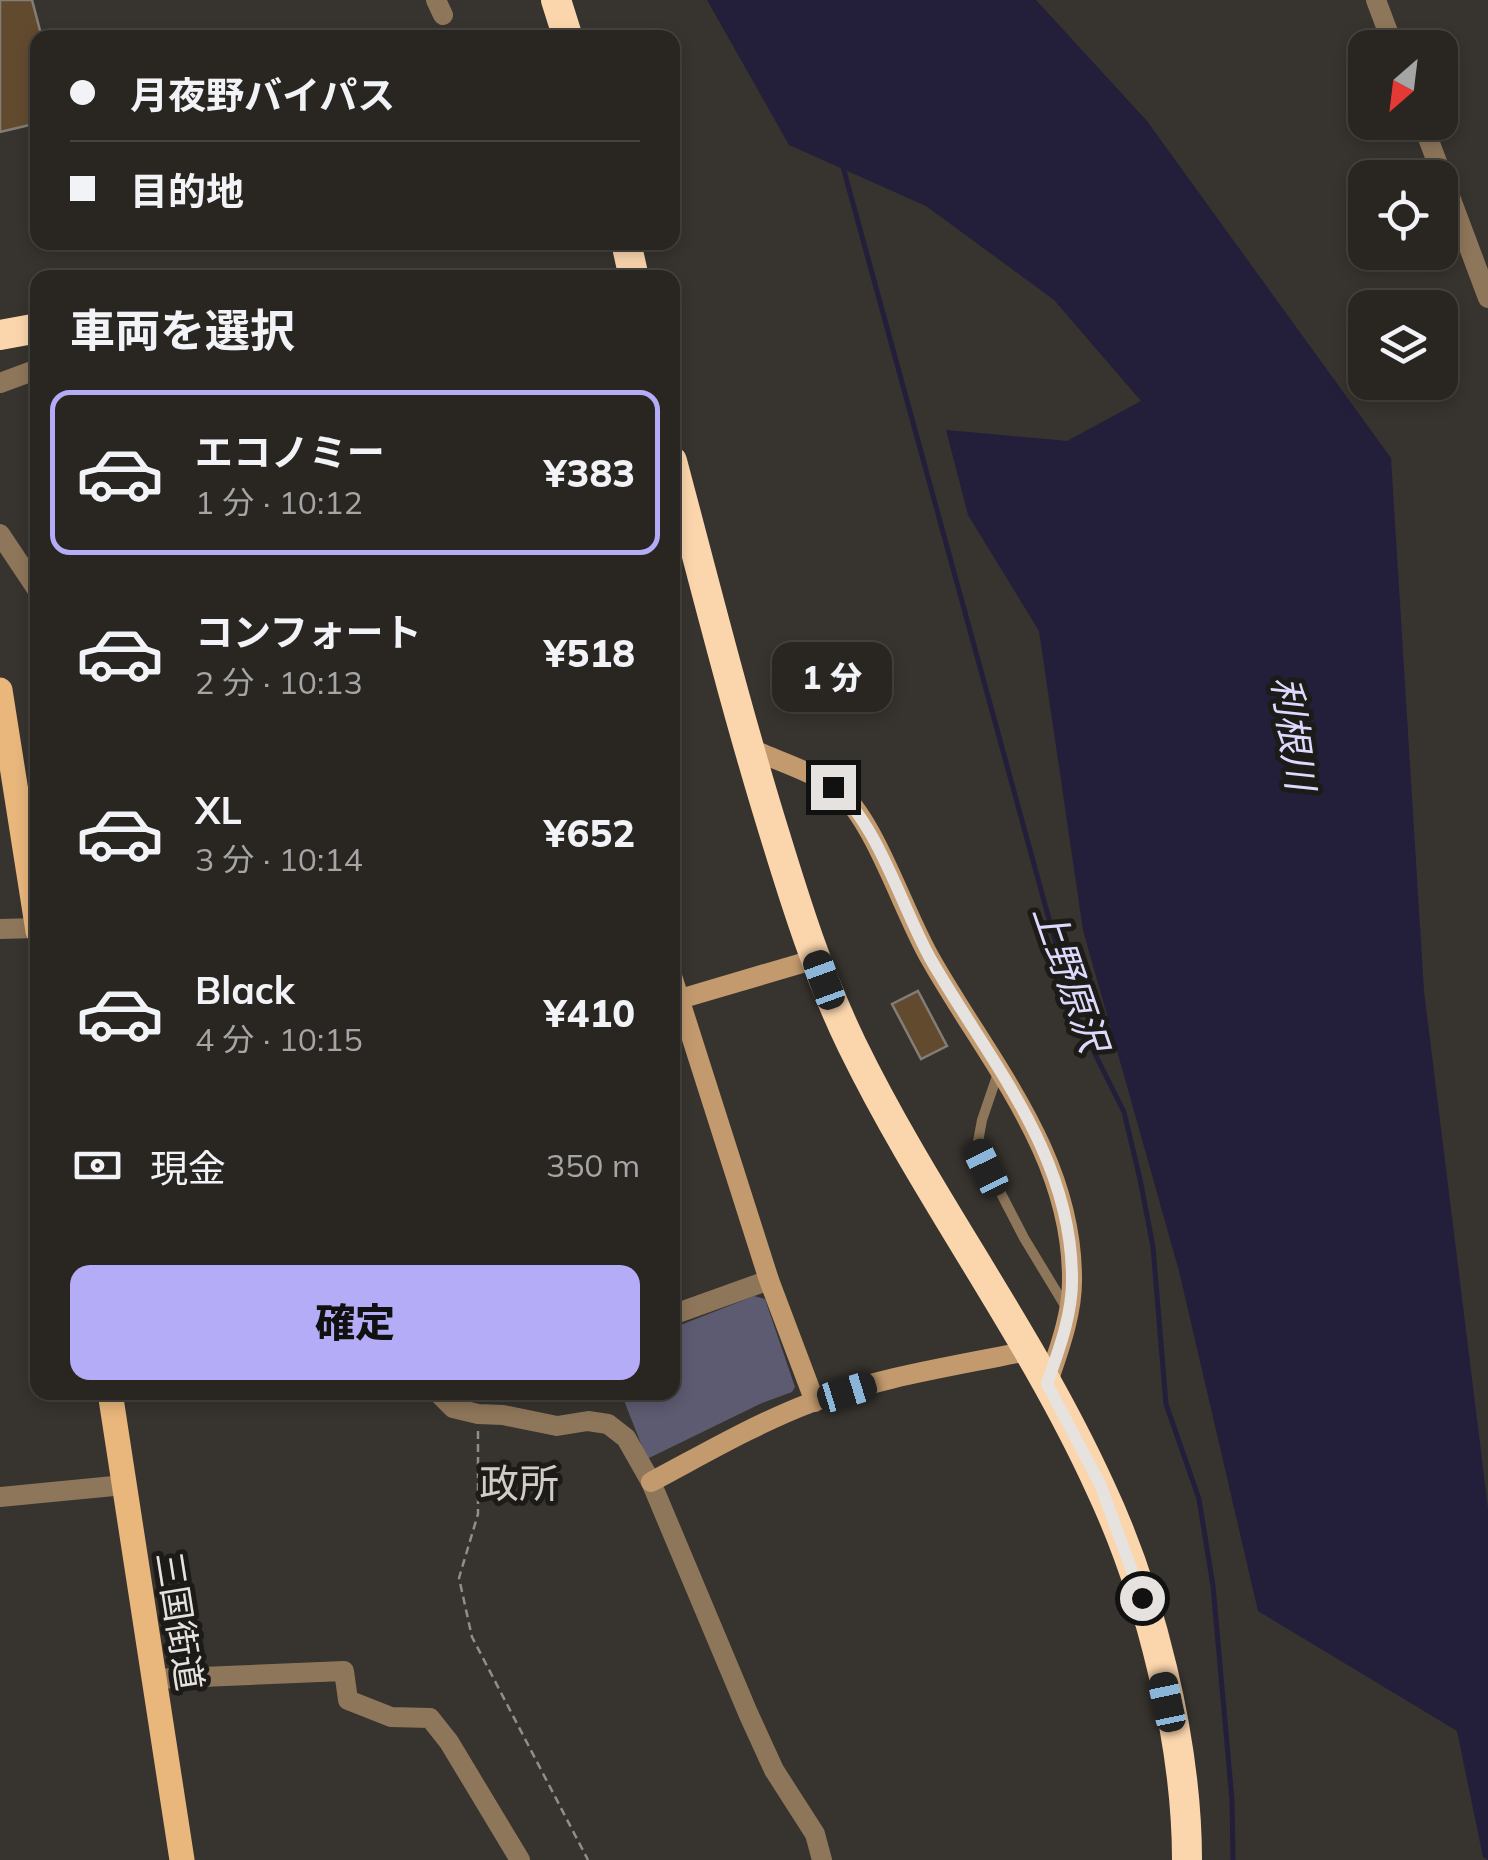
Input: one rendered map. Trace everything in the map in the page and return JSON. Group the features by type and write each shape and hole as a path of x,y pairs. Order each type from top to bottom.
{"highway":[{"path":"556,0 565,30"},
{"path":"0,336 30,330"},
{"path":"680,493 749,748 832,1002 879,1098 1047,1384 1100,1484 1142,1598 1178,1762 1188,1860"}],"main road":[{"path":"0,690 30,884"},
{"name":"三国街道","path":"111,1400 182,1860"}],"street":[{"path":"1376,0 1387,30"},
{"path":"1429,140 1488,298"},
{"path":"0,383 30,372"},
{"path":"0,534 30,579"},
{"path":"749,748 833,787 854,807 930,959 1032,1124 1064,1209 1072,1282 1047,1384"},
{"path":"0,929 30,929"},
{"path":"814,1402 768,1280 680,999 816,959"},
{"path":"680,1312 768,1280"},
{"path":"652,1482 760,1423 814,1402 880,1382 1027,1350"},
{"path":"446,1400 453,1408 478,1414 557,1426 588,1421 608,1424 626,1438 652,1482 774,1770 815,1834 822,1860"},
{"path":"0,1497 124,1485"},
{"path":"154,1679 344,1671 348,1700 390,1716 430,1718 449,1742 520,1860"}],"lane":[{"path":"1000,1068 976,1147 1068,1310"}],"path":[{"path":"478,1414 478,1514 459,1578 472,1637 588,1860"}],"shaded area":[{"path":"754,1296 765,1299 795,1387 792,1392 647,1459 624,1400 680,1400 680,1325"}],"water":[{"name":"利根川","path":"707,0 1036,0 1147,121 1391,458 1424,991 1488,1508 1488,1860 1483,1857 1457,1731 1258,1611 1179,1271 1083,930 1039,631 968,515 946,430 1067,441 1141,401 1054,300 926,206 789,145"}],"building":[{"path":"0,0 32,0 40,30 30,30 30,125 0,132"},
{"path":"918,991 947,1046 921,1059 892,1004"}],"waterway":[{"name":"上野原沢","path":"843,167 1075,1014 1124,1112 1140,1179 1153,1247 1166,1404 1199,1499 1213,1586 1232,1800 1233,1860"}],"district":[{"name":"政所","path":"519,1483"}],"route":[{"path":"833,787 859,816 930,959 1026,1112 1056,1184 1064,1209 1072,1282 1067,1318 1047,1384 1100,1484 1142,1598"}]}
